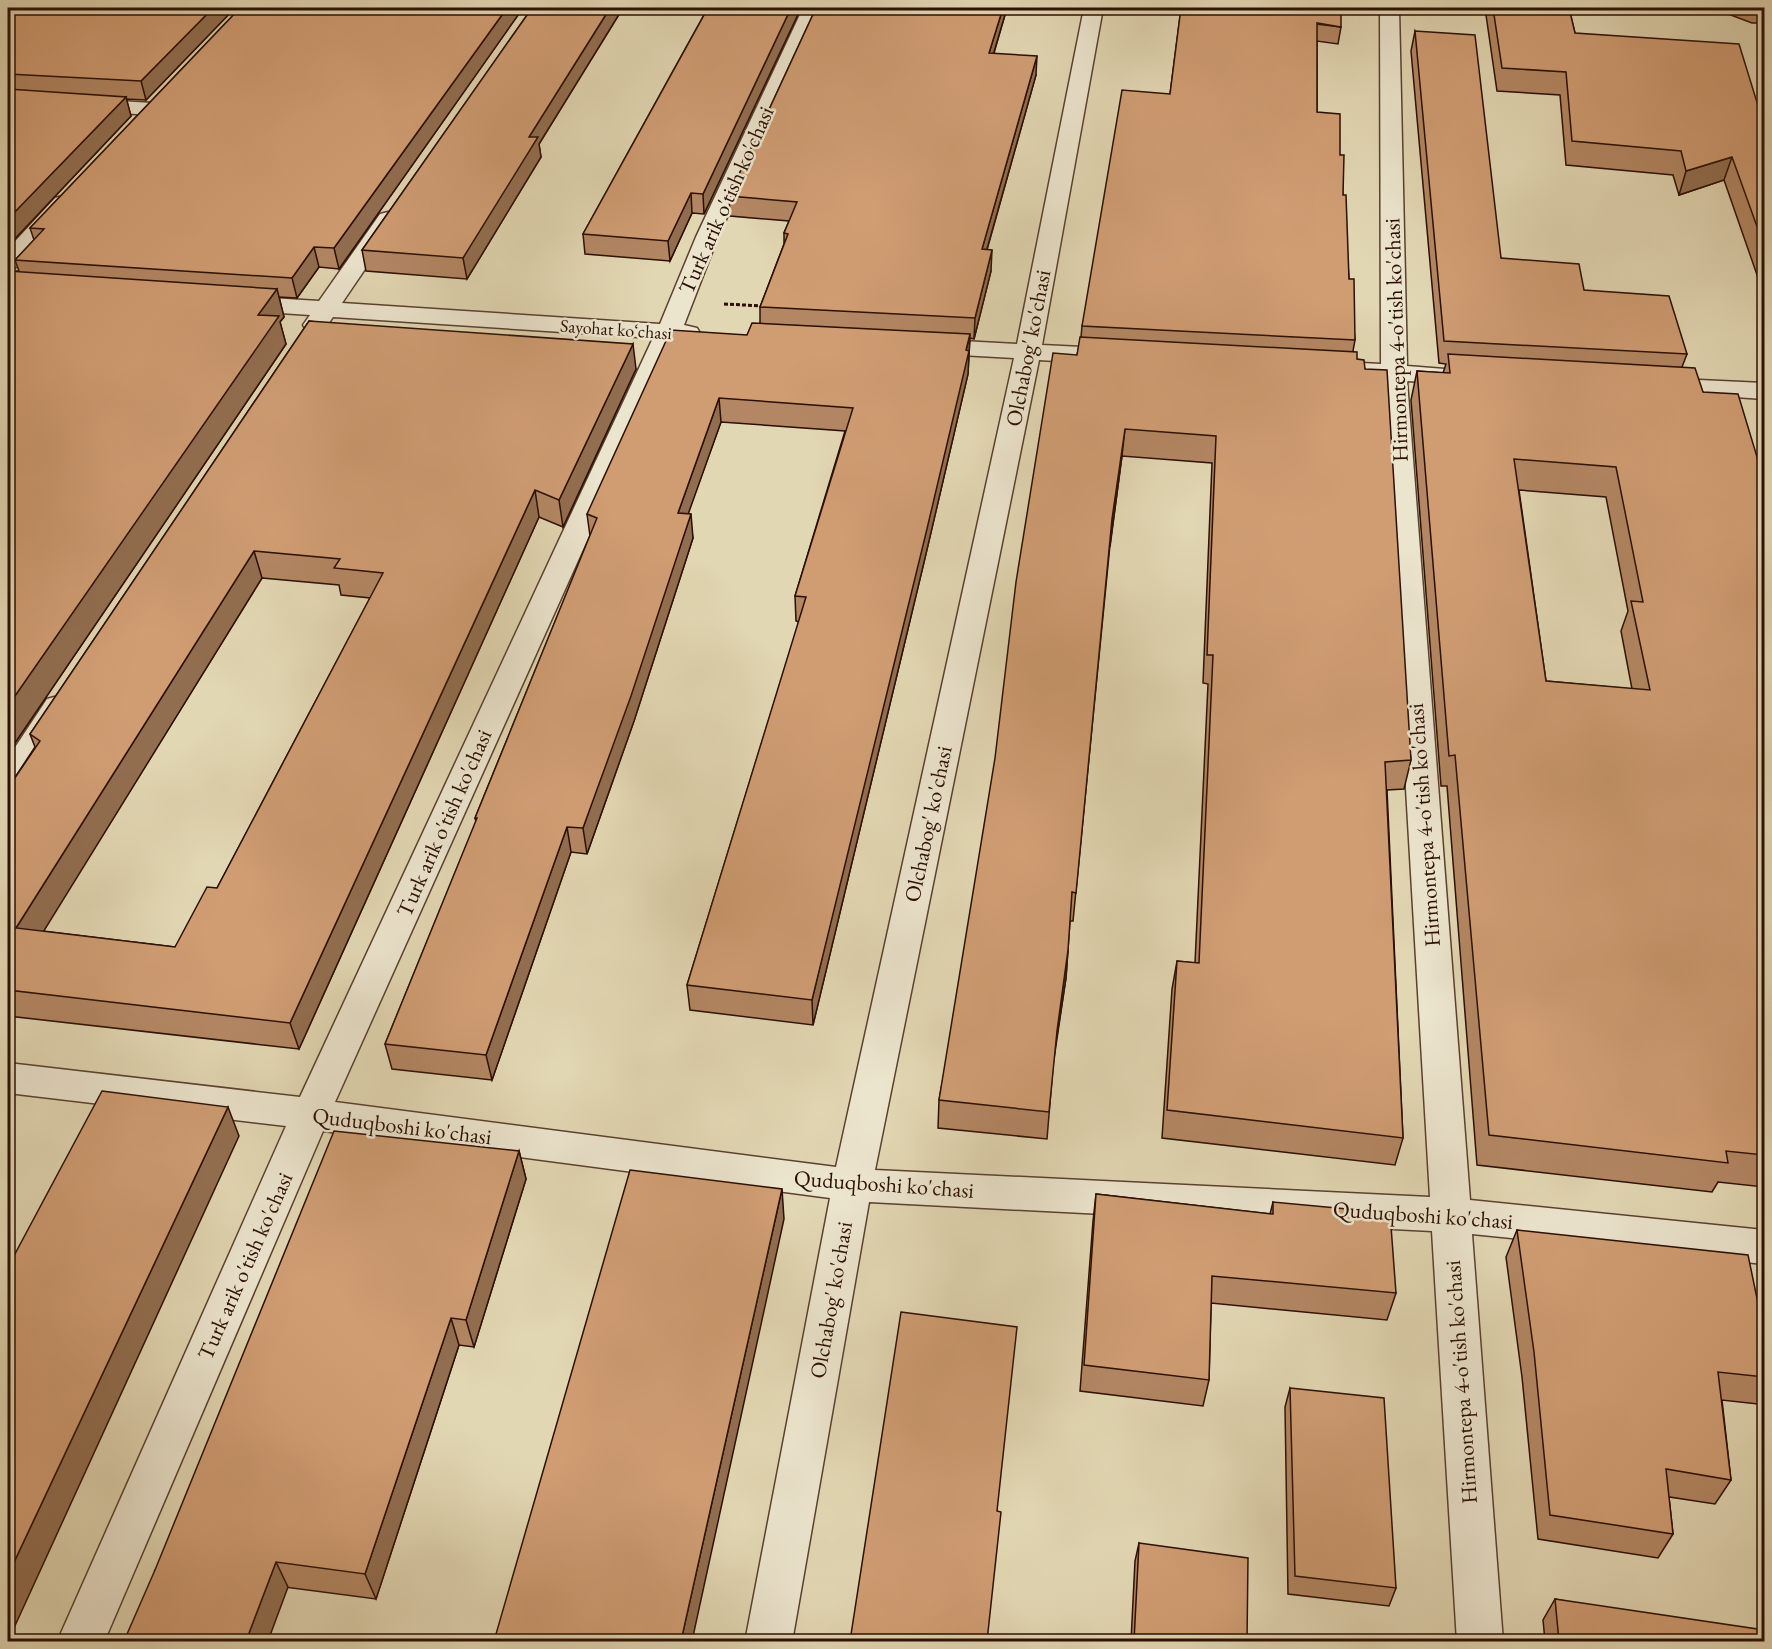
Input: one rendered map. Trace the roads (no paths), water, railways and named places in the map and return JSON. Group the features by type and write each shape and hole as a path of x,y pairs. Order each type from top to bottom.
{"street":[{"name":"Turk arik o'tish ko'chasi","path":"80,1641 311,1114 668,332 707,237 813,8"},
{"name":"Olchabog' ko'chasi","path":"768,1641 852,1185 1029,352 1094,8"},
{"name":"Hirmontepa 4-o'tish ko'chasi","path":"1390,8 1394,373 1480,1641"},
{"path":"135,127 167,93"},
{"path":"8,100 152,109"},
{"path":"8,262 78,187"},
{"path":"299,348 399,203"},
{"name":"Sayohat koʻchasi","path":"219,302 714,335"},
{"path":"900,345 1146,358"},
{"path":"1323,369 1488,378"},
{"path":"1628,385 1761,391 1764,417"},
{"path":"8,782 74,683"},
{"name":"Quduqboshi ko'chasi","path":"8,1078 311,1114 852,1185 1450,1215 1764,1246"}]}
